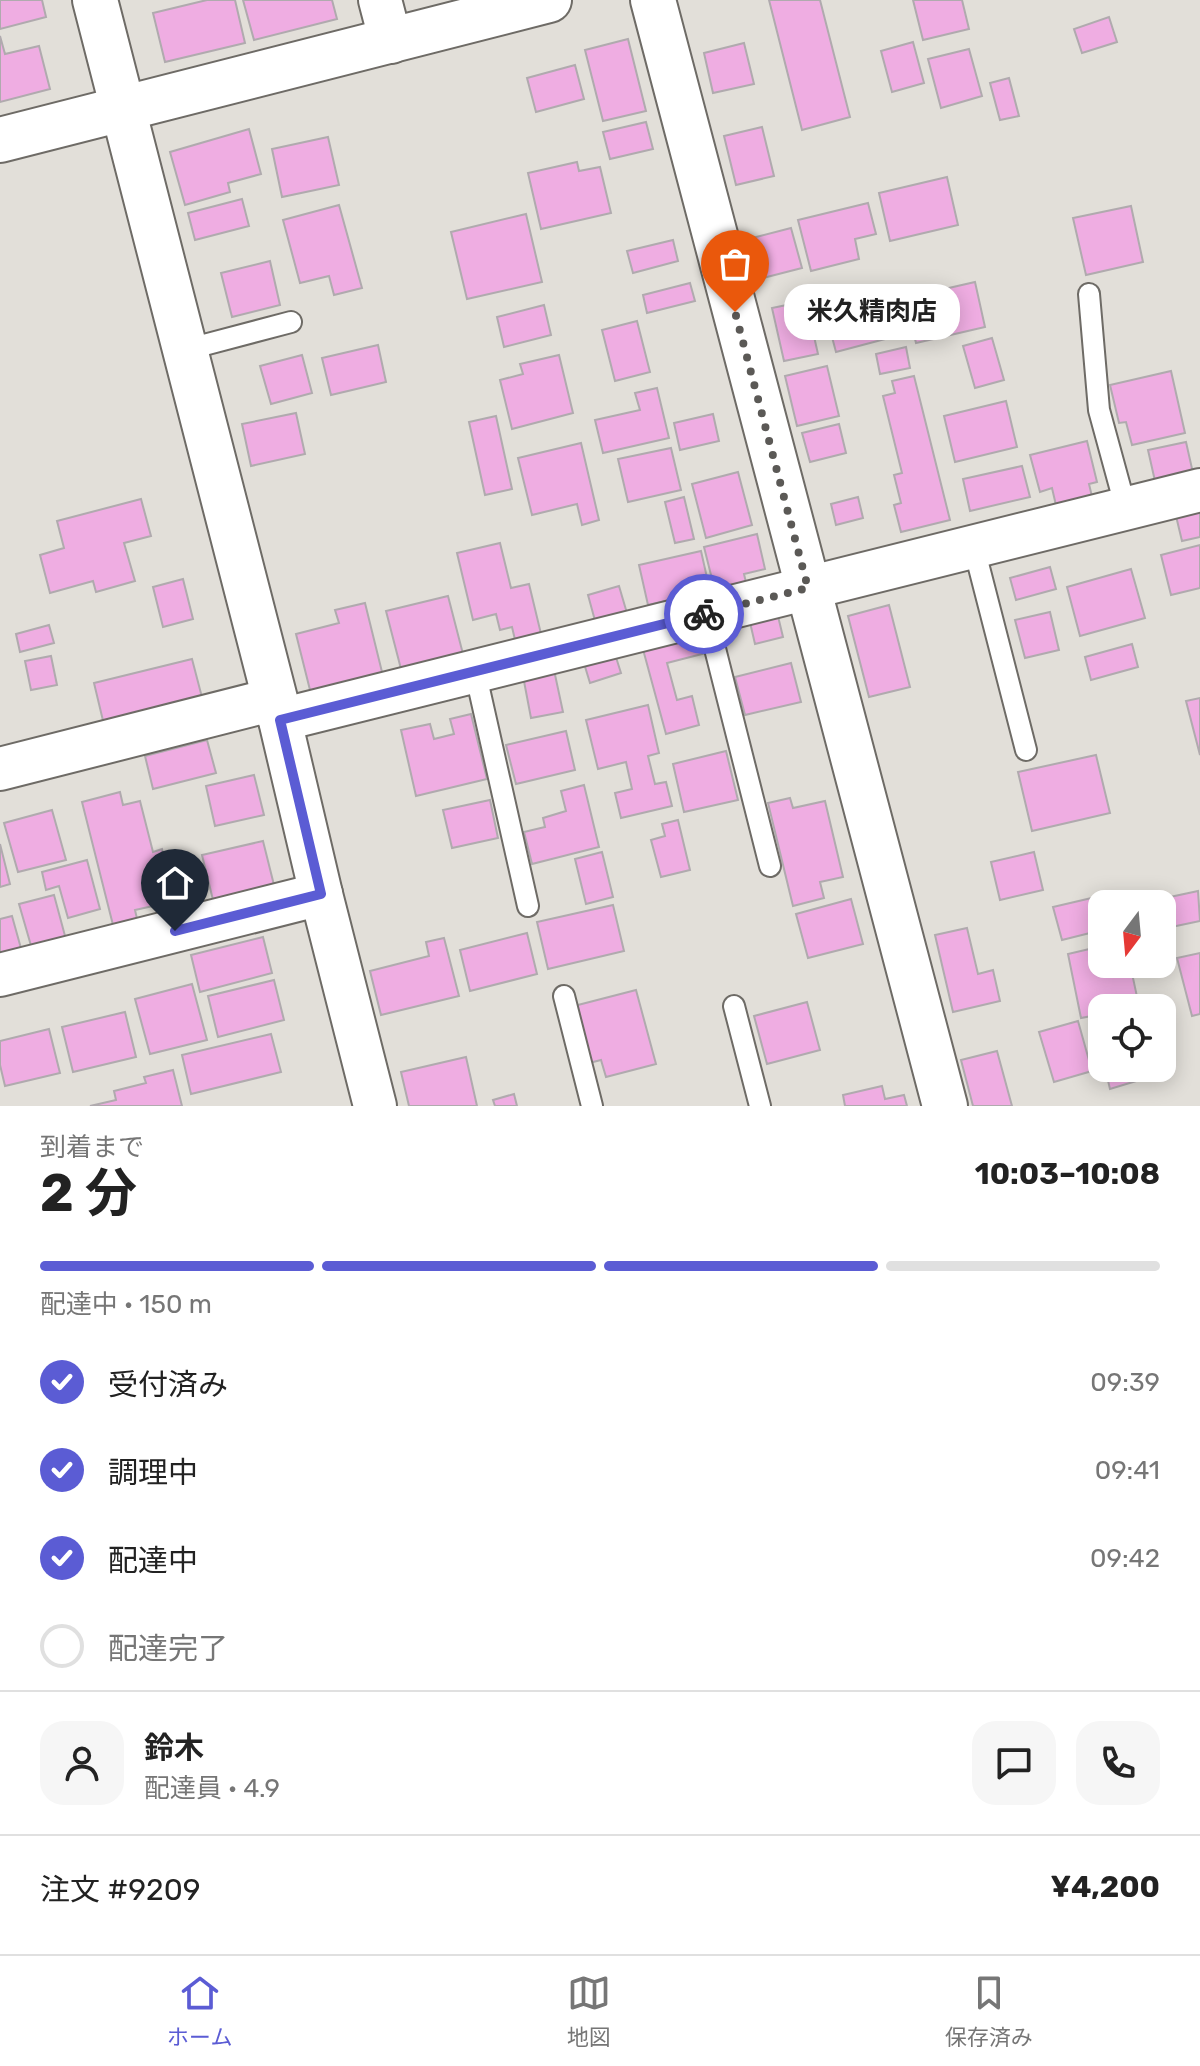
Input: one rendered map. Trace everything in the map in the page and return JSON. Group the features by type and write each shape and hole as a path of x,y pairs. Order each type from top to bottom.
{"street":[{"path":"95,0 277,709 375,1106"},
{"path":"380,0 391,42"},
{"path":"0,140 549,0"},
{"path":"653,0 945,1106"},
{"path":"0,769 277,709 475,671 1200,490"},
{"path":"0,975 321,894"}],"lane":[{"path":"1089,294 1099,410 1126,509"},
{"path":"185,350 291,322"},
{"path":"974,548 1026,750"},
{"path":"706,613 770,866"},
{"path":"475,671 528,906"},
{"path":"564,996 592,1106"},
{"path":"734,1006 760,1106"}],"building":[{"path":"0,0 42,0 46,17 0,29"},
{"path":"207,0 235,0 245,43 165,62 153,13"},
{"path":"243,0 332,0 337,19 254,40"},
{"path":"769,0 820,0 850,117 802,130"},
{"path":"913,0 962,0 969,29 923,40"},
{"path":"1109,17 1117,42 1082,53 1074,29"},
{"path":"0,36 5,54 39,46 50,89 0,102"},
{"path":"628,39 646,111 603,121 585,50"},
{"path":"913,42 924,83 892,92 881,51"},
{"path":"744,43 754,84 713,93 704,53"},
{"path":"969,49 982,96 941,108 928,59"},
{"path":"575,65 584,99 536,112 527,78"},
{"path":"1009,78 1019,116 1000,120 990,83"},
{"path":"646,122 653,149 610,159 603,132"},
{"path":"762,127 774,176 736,185 724,136"},
{"path":"249,129 261,174 228,183 230,192 185,205 170,152"},
{"path":"328,137 339,185 282,197 272,149"},
{"path":"577,162 579,171 600,167 611,213 541,229 528,173"},
{"path":"947,177 958,225 890,241 879,193"},
{"path":"242,199 249,226 195,240 188,213"},
{"path":"868,203 876,234 855,239 859,259 811,271 798,220"},
{"path":"339,205 362,288 334,295 329,276 300,283 283,220"},
{"path":"1131,206 1143,262 1086,275 1073,218"},
{"path":"526,214 542,282 467,299 451,232"},
{"path":"791,228 802,268 763,278 752,238"},
{"path":"673,240 678,261 633,273 627,251"},
{"path":"270,261 280,305 232,317 221,273"},
{"path":"975,282 985,327 916,343 905,298"},
{"path":"690,283 695,301 647,313 643,295"},
{"path":"864,286 867,296 892,289 904,334 836,352 824,307 839,303 836,293"},
{"path":"806,301 818,354 784,361 772,308"},
{"path":"544,305 551,335 504,347 497,317"},
{"path":"637,321 650,372 615,381 602,330"},
{"path":"992,338 1004,380 975,388 963,346"},
{"path":"378,345 386,382 331,395 322,358"},
{"path":"906,347 910,368 880,374 876,354"},
{"path":"302,355 312,393 271,404 260,366"},
{"path":"559,355 573,413 512,429 500,380 523,374 520,364"},
{"path":"827,366 839,416 797,426 785,376"},
{"path":"1171,371 1185,433 1132,445 1126,422 1119,423 1110,385"},
{"path":"914,376 950,520 901,532 894,505 901,503 894,475 902,473 883,396 895,393 892,381"},
{"path":"657,388 669,438 603,453 595,420 640,410 635,393"},
{"path":"1006,401 1017,447 955,462 944,416"},
{"path":"296,413 305,454 251,466 242,424"},
{"path":"713,414 719,441 680,450 674,423"},
{"path":"496,416 512,489 485,495 469,422"},
{"path":"839,424 846,453 810,462 802,433"},
{"path":"1087,441 1097,482 1089,484 1094,505 1058,514 1052,488 1040,492 1030,455"},
{"path":"1186,442 1195,482 1157,490 1148,450"},
{"path":"581,443 599,520 582,525 577,504 532,515 518,458"},
{"path":"671,448 681,490 628,502 618,459"},
{"path":"1022,466 1030,497 970,511 963,479"},
{"path":"738,472 752,525 706,538 692,484"},
{"path":"684,497 694,539 675,543 665,502"},
{"path":"858,497 863,518 836,525 831,504"},
{"path":"141,499 151,536 124,543 135,581 96,592 93,581 50,593 40,555 64,548 57,521"},
{"path":"1200,510 1200,537 1182,541 1176,516"},
{"path":"757,534 765,569 744,574 748,591 717,599 704,547"},
{"path":"500,543 511,588 529,584 542,638 516,644 512,627 500,630 496,614 473,620 457,553"},
{"path":"1200,545 1200,588 1171,595 1161,555"},
{"path":"701,551 710,591 648,605 639,565"},
{"path":"1050,567 1056,589 1016,600 1010,578"},
{"path":"1131,569 1145,618 1080,636 1067,587"},
{"path":"183,579 193,619 163,627 153,587"},
{"path":"619,586 629,620 597,628 588,595"},
{"path":"448,596 463,654 401,669 386,611"},
{"path":"365,603 383,676 311,694 296,634 339,623 335,610"},
{"path":"889,605 910,687 869,697 848,616"},
{"path":"777,612 783,637 755,644 749,618"},
{"path":"1050,612 1059,650 1025,658 1015,620"},
{"path":"49,625 54,643 20,652 16,634"},
{"path":"699,627 706,653 667,663 677,700 692,696 699,725 666,734 641,642"},
{"path":"1132,644 1138,667 1091,680 1085,657"},
{"path":"614,651 621,673 590,683 583,660"},
{"path":"51,656 57,685 31,690 25,661"},
{"path":"192,659 204,705 105,729 94,683"},
{"path":"791,663 801,702 745,715 735,677"},
{"path":"554,670 563,712 531,718 523,676"},
{"path":"1200,698 1200,755 1186,701"},
{"path":"648,705 659,753 648,756 655,784 666,782 672,806 621,818 615,793 632,789 626,762 598,769 586,720"},
{"path":"471,714 487,779 416,796 401,730 430,724 434,739 454,734 450,719"},
{"path":"566,731 575,770 516,784 506,745"},
{"path":"207,740 216,773 153,789 145,756"},
{"path":"726,751 738,800 684,812 673,764"},
{"path":"1096,755 1110,813 1032,831 1018,772"},
{"path":"254,775 264,815 215,826 206,786"},
{"path":"584,785 599,847 532,864 524,832 545,827 543,818 566,811 561,791"},
{"path":"120,792 123,805 140,801 153,852 162,849 171,885 149,890 153,906 135,910 138,923 114,929 82,802"},
{"path":"790,798 793,808 825,801 843,877 820,882 824,898 793,906 768,803"},
{"path":"490,800 498,838 452,848 443,810"},
{"path":"52,810 66,860 18,872 4,823"},
{"path":"678,820 690,870 661,877 651,840 665,836 662,824"},
{"path":"263,841 275,889 214,904 202,855"},
{"path":"0,844 10,884 0,887"},
{"path":"602,852 613,897 586,904 575,859"},
{"path":"1034,852 1043,890 1000,900 991,862"},
{"path":"87,860 100,909 68,918 59,886 46,890 42,872"},
{"path":"1198,891 1200,921 1176,926 1176,896"},
{"path":"54,895 68,947 34,956 19,904"},
{"path":"851,899 863,944 808,958 796,914"},
{"path":"1088,899 1088,934 1062,940 1053,907"},
{"path":"613,905 624,951 548,969 537,922"},
{"path":"12,916 22,952 0,957 0,919"},
{"path":"967,928 978,974 993,970 1000,1001 953,1012 935,935"},
{"path":"527,933 537,974 470,991 460,950"},
{"path":"263,937 272,973 200,992 191,955"},
{"path":"444,938 459,996 381,1015 370,971 429,956 426,942"},
{"path":"1088,949 1088,978 1133,978 1136,994 1088,994 1088,1017 1081,1018 1068,954"},
{"path":"1200,953 1200,1014 1192,1016 1177,958"},
{"path":"274,980 284,1020 218,1037 208,996"},
{"path":"192,984 207,1040 150,1054 135,999"},
{"path":"636,990 656,1064 606,1077 601,1060 589,1063 574,1006"},
{"path":"807,1002 820,1050 767,1064 754,1016"},
{"path":"125,1012 136,1057 73,1072 62,1027"},
{"path":"1078,1021 1088,1057 1088,1072 1054,1082 1039,1032"},
{"path":"49,1029 60,1073 5,1086 0,1065 0,1041"},
{"path":"271,1034 281,1072 191,1094 182,1055"},
{"path":"997,1051 1012,1106 973,1106 961,1060"},
{"path":"466,1057 477,1106 409,1106 401,1072"},
{"path":"173,1070 182,1106 90,1106 116,1100 114,1091 146,1083 144,1077"},
{"path":"1108,1082 1133,1082 1110,1089"},
{"path":"882,1086 885,1099 904,1095 907,1106 845,1106 843,1095"},
{"path":"514,1094 517,1106 495,1106 493,1100"}],"way so far":[{"path":"704,614 808,588 735,312"}],"place":[{"name":"米久精肉店","path":"735,312"}],"route":[{"path":"175,931 321,894 280,720 704,614"}]}
